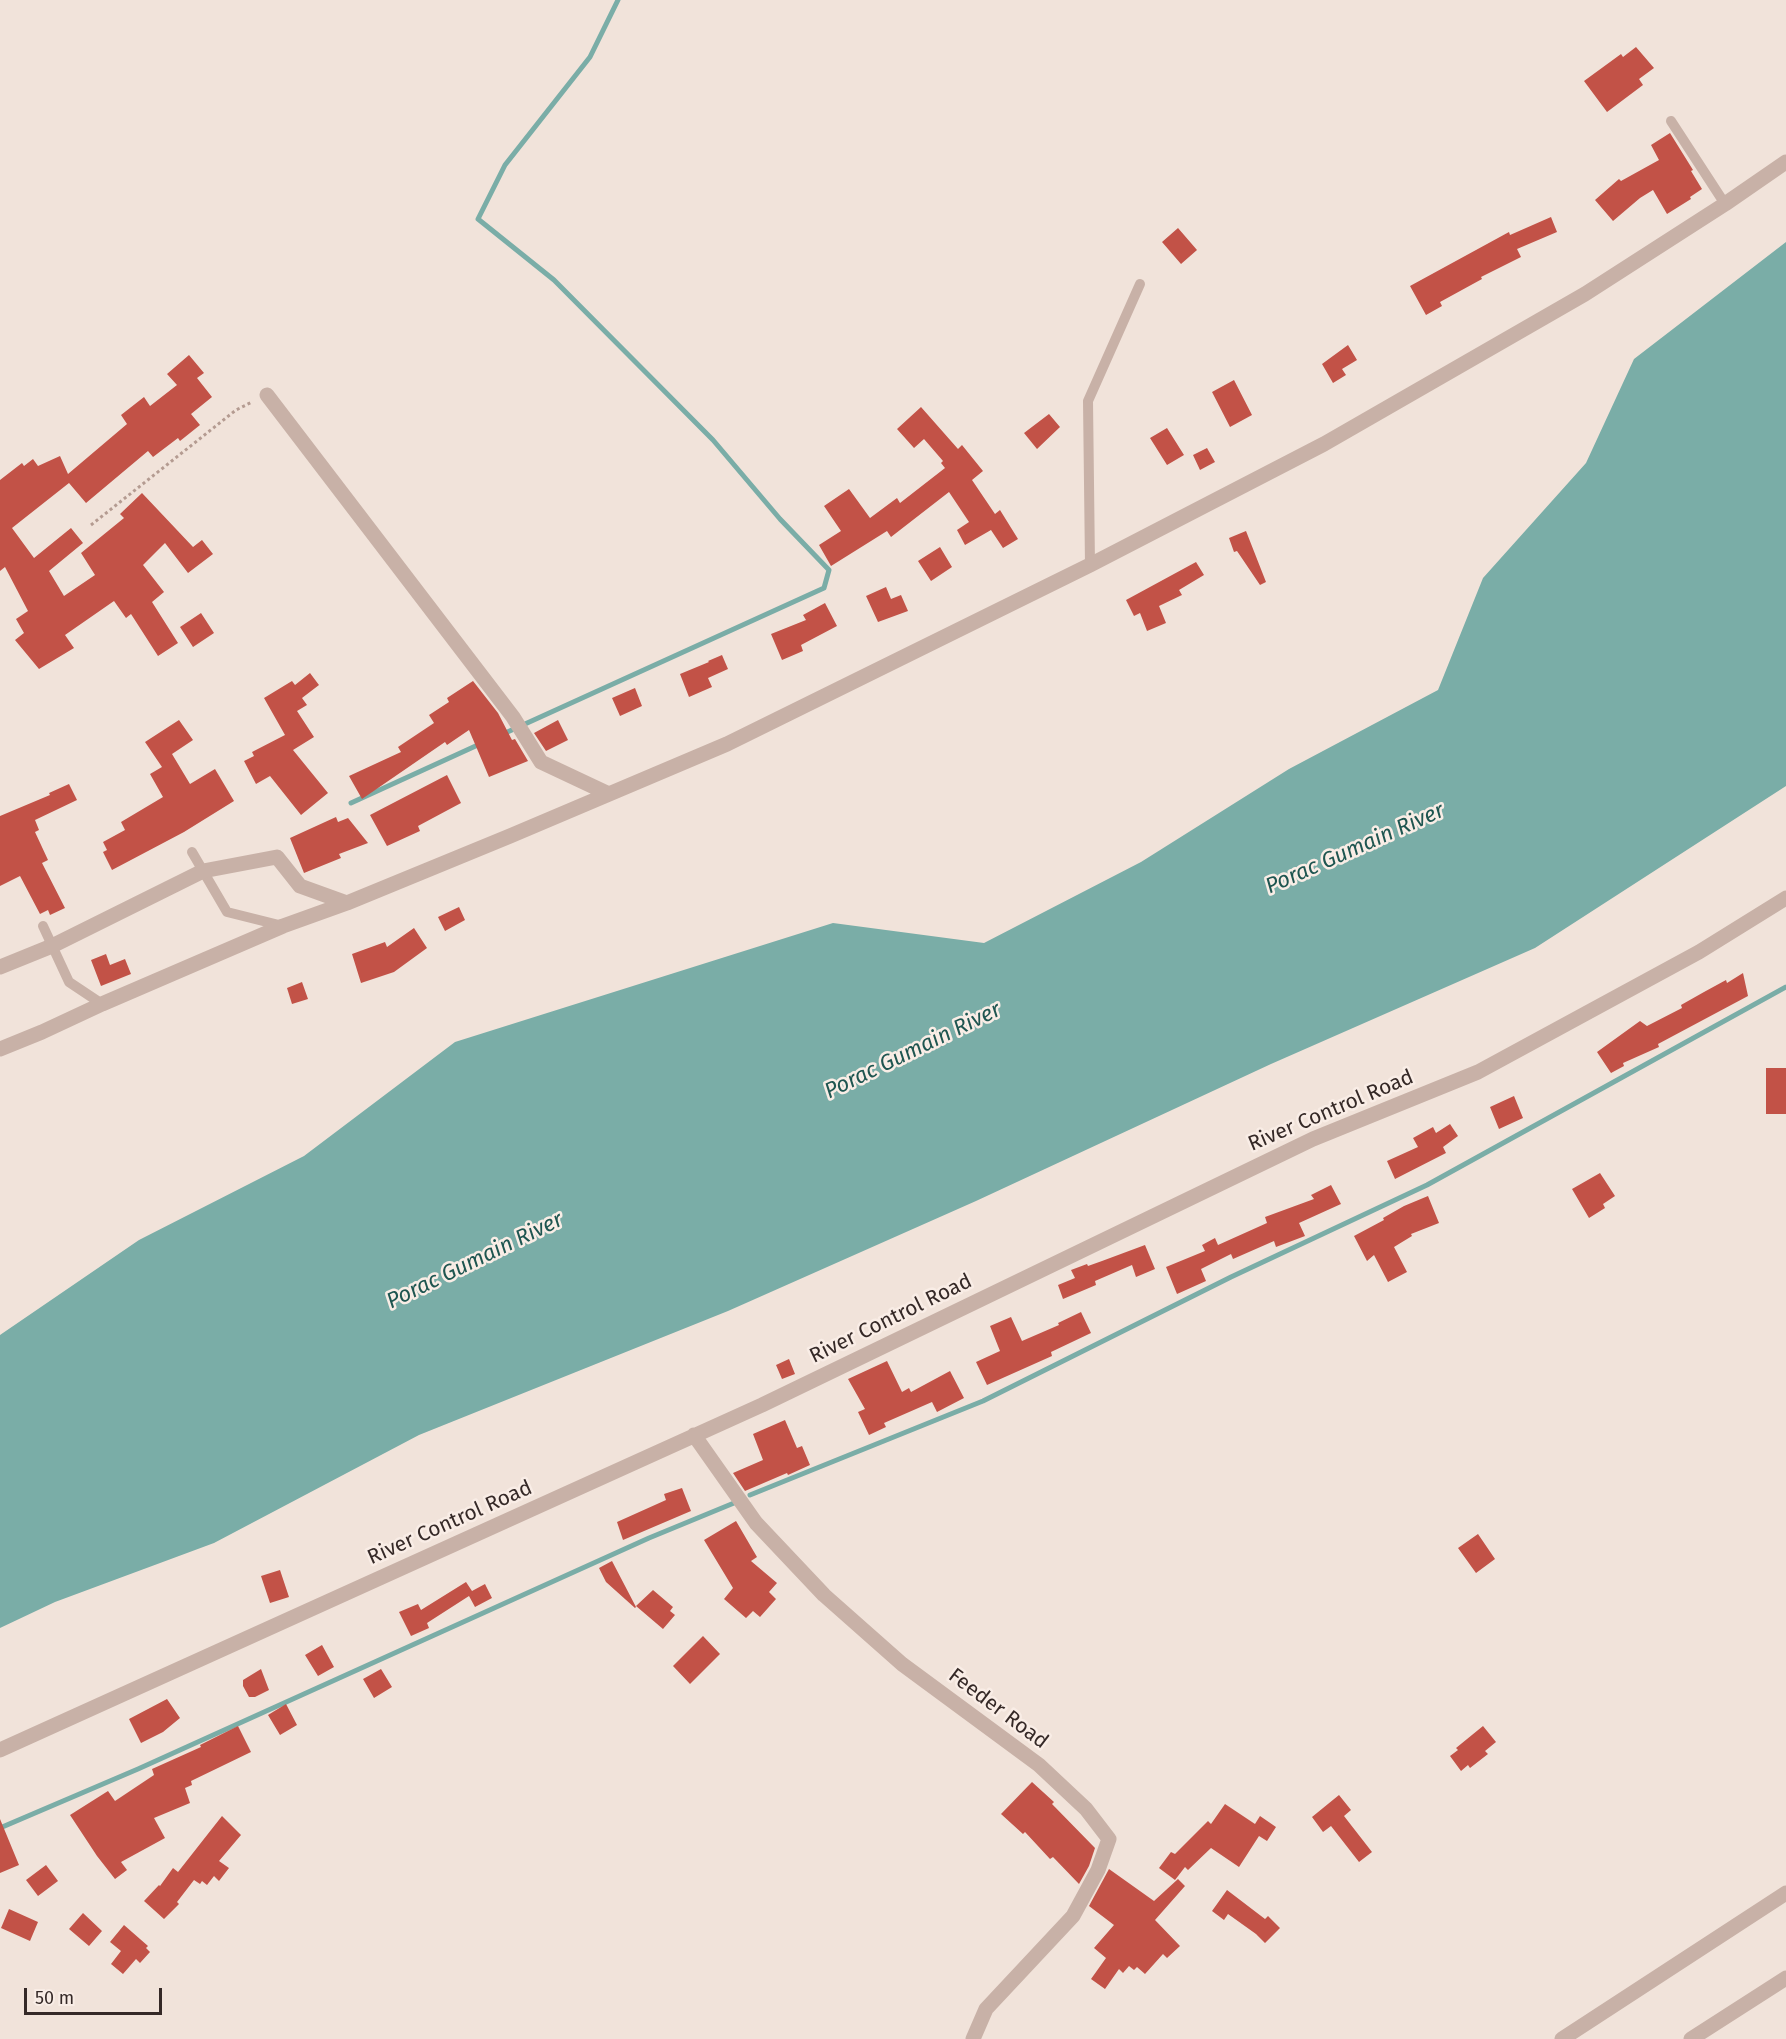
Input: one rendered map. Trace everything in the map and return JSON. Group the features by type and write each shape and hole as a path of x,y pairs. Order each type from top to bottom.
{"street":[{"path":"0,1049 283,926 347,903 728,744 1090,565 1334,438 1585,294 1786,162"},
{"path":"267,395 513,717 540,762 609,794"},
{"path":"0,967 52,946 203,871 277,857 300,886 347,903"},
{"name":"River Control Road","path":"0,1750 762,1405 1313,1139 1478,1072 1699,952 1786,898"},
{"name":"Feeder Road","path":"694,1435 756,1523 824,1595 902,1664 1039,1765 1086,1809 1109,1839 1098,1870 1073,1916 986,2009 973,2039"},
{"path":"1562,2039 1786,1893"},
{"path":"1691,2039 1786,1978"}],"lane":[{"path":"1671,121 1725,204"},
{"path":"1090,565 1088,401 1140,284"},
{"path":"192,852 227,912 283,926"},
{"path":"43,926 69,982 102,1004"}],"path":[{"path":"92,525 236,410 267,395"}],"water":[{"name":"Porac Gumain River","path":"1786,242 1786,786 1535,948 1271,1064 976,1201 728,1311 419,1435 214,1543 55,1602 0,1628 0,1335 139,1240 304,1156 455,1042 833,923 984,943 1141,862 1289,769 1438,690 1483,578 1586,463 1634,359"}],"building":[{"path":"1636,47 1654,68 1639,79 1643,85 1607,112 1584,81 1621,54 1623,57"},
{"path":"1670,133 1702,189 1667,214 1653,190 1613,221 1595,200 1619,179 1621,181 1659,160 1651,145"},
{"path":"1551,217 1557,232 1517,249 1521,257 1481,277 1482,279 1440,302 1442,306 1426,315 1410,286 1509,232 1510,235"},
{"path":"1178,228 1197,250 1181,264 1162,242"},
{"path":"1348,345 1357,360 1342,369 1346,375 1333,383 1322,364"},
{"path":"189,355 204,373 197,378 212,397 191,414 200,425 180,441 178,438 153,457 148,451 86,503 69,483 12,528 34,558 71,528 83,543 49,571 64,596 95,575 81,553 124,518 120,514 142,493 193,547 202,540 213,554 188,573 165,543 143,565 164,592 152,602 178,643 158,656 131,614 126,618 114,601 65,635 74,648 39,669 15,640 24,633 16,619 28,611 5,567 0,571 0,480 22,463 24,466 33,459 38,466 60,456 68,474 127,424 121,415 144,397 150,406 177,385 167,374"},
{"path":"1234,380 1252,415 1230,427 1212,392"},
{"path":"921,407 958,449 962,445 983,471 972,480 995,514 1000,510 1018,539 1003,548 991,530 965,545 957,530 969,522 949,492 891,537 887,531 831,566 819,545 841,531 824,506 849,489 870,518 897,498 900,503 945,468 941,463 943,461 924,439 914,448 897,429"},
{"path":"1049,414 1060,427 1037,449 1024,433"},
{"path":"1167,428 1184,455 1167,465 1150,438"},
{"path":"1207,448 1215,462 1200,470 1193,455"},
{"path":"1246,531 1266,582 1260,585 1237,551 1234,552 1229,538"},
{"path":"940,547 952,567 931,581 918,561"},
{"path":"1196,562 1204,575 1179,590 1182,595 1159,606 1166,623 1147,631 1140,613 1134,616 1126,600"},
{"path":"886,587 891,599 901,595 908,611 878,622 866,596"},
{"path":"825,603 837,626 801,645 803,651 782,660 771,634 806,620 803,615"},
{"path":"201,613 214,633 193,647 180,627"},
{"path":"722,655 728,669 708,678 712,687 689,697 680,674"},
{"path":"310,673 319,685 302,698 307,705 297,711 314,737 293,750 328,793 301,815 270,776 256,784 244,761 254,756 252,752 285,735 264,698 292,681 295,685"},
{"path":"473,681 498,713 512,740 515,739 528,761 489,777 469,730 447,745 445,742 362,799 349,776 401,752 398,747 434,723 429,715 449,702 447,698"},
{"path":"635,688 642,706 620,716 612,698"},
{"path":"179,720 193,740 172,754 190,784 215,769 234,801 184,832 112,870 103,852 107,850 103,842 125,830 121,822 163,797 150,774 162,767 145,742"},
{"path":"558,720 568,740 546,751 534,733"},
{"path":"447,775 461,803 418,826 420,831 387,846 370,815"},
{"path":"69,784 77,800 35,820 39,830 35,832 48,860 42,863 65,908 50,915 48,910 40,914 20,876 0,886 0,816 50,795 49,793"},
{"path":"336,817 338,822 348,818 368,843 339,854 341,858 304,873 290,838"},
{"path":"459,907 465,920 445,931 438,917"},
{"path":"414,928 427,948 394,972 361,983 352,954 385,942 387,947"},
{"path":"106,954 110,965 125,959 131,974 101,986 91,960"},
{"path":"1743,973 1748,996 1658,1044 1659,1047 1623,1063 1624,1066 1611,1073 1597,1052 1640,1021 1647,1026 1682,1008 1681,1005 1704,992 1726,980 1727,983"},
{"path":"302,982 308,999 292,1004 287,988"},
{"path":"1766,1068 1786,1068 1786,1114 1766,1114"},
{"path":"1514,1096 1523,1118 1499,1129 1490,1107"},
{"path":"1450,1124 1458,1136 1443,1147 1446,1153 1395,1179 1387,1161 1418,1147 1413,1138 1433,1127 1436,1133"},
{"path":"1600,1173 1615,1196 1603,1204 1605,1208 1589,1218 1572,1189"},
{"path":"1331,1185 1341,1204 1299,1223 1305,1236 1276,1247 1274,1241 1233,1259 1231,1254 1201,1269 1206,1281 1177,1294 1166,1267 1205,1251 1202,1245 1215,1238 1218,1245 1267,1223 1265,1217 1314,1199 1311,1195"},
{"path":"1428,1196 1439,1223 1411,1234 1412,1236 1394,1247 1407,1272 1388,1282 1374,1255 1367,1261 1354,1236 1404,1206"},
{"path":"1145,1245 1155,1269 1136,1277 1132,1265 1095,1281 1096,1285 1063,1299 1058,1285 1075,1278 1071,1270"},
{"path":"1081,1312 1091,1333 1051,1352 1052,1356 987,1385 976,1362 1000,1351 990,1326 1011,1317 1022,1341 1059,1325 1058,1323"},
{"path":"789,1359 795,1374 782,1379 776,1365"},
{"path":"887,1361 902,1392 909,1388 911,1392 950,1371 964,1398 937,1412 932,1402 884,1423 886,1427 869,1435 858,1412 865,1409 848,1379"},
{"path":"785,1420 797,1448 802,1446 810,1465 745,1491 733,1473 763,1460 753,1434"},
{"path":"682,1488 691,1511 623,1540 617,1522 666,1500 664,1494"},
{"path":"736,1521 757,1557 751,1561 777,1583 769,1592 776,1599 760,1617 753,1611 746,1618 724,1599 733,1588 704,1540"},
{"path":"1478,1534 1495,1559 1476,1573 1458,1548"},
{"path":"612,1561 635,1608 606,1582 599,1568"},
{"path":"280,1570 289,1597 270,1603 261,1576"},
{"path":"466,1582 472,1591 485,1584 492,1598 475,1607 469,1596 427,1623 429,1628 411,1636 399,1612 418,1604 421,1610"},
{"path":"653,1590 673,1607 670,1611 675,1615 663,1629 636,1606"},
{"path":"703,1636 720,1654 690,1684 673,1666"},
{"path":"322,1645 334,1667 318,1676 305,1655"},
{"path":"261,1669 269,1690 255,1697 249,1697 243,1686 243,1680"},
{"path":"381,1669 392,1687 374,1698 363,1679"},
{"path":"167,1699 180,1718 163,1732 141,1743 129,1719"},
{"path":"286,1704 297,1725 280,1735 268,1715"},
{"path":"238,1726 251,1752 191,1781 192,1785 185,1788 190,1803 154,1818 165,1838 121,1862 127,1870 115,1879 70,1815 108,1791 115,1801 154,1775 152,1769 201,1747 200,1745"},
{"path":"1483,1726 1496,1742 1485,1751 1488,1754 1470,1768 1468,1765 1461,1771 1450,1756 1458,1750 1456,1748"},
{"path":"1032,1782 1054,1802 1052,1804 1095,1848 1089,1866 1079,1884 1053,1857 1050,1859 1025,1832 1023,1834 1001,1814"},
{"path":"1339,1795 1351,1810 1344,1816 1372,1852 1359,1862 1331,1826 1323,1832 1312,1817"},
{"path":"1225,1804 1255,1824 1260,1816 1276,1827 1267,1841 1259,1836 1239,1867 1211,1848 1188,1870 1185,1867 1175,1880 1159,1868 1171,1852 1175,1854 1208,1821 1211,1824"},
{"path":"222,1816 241,1835 219,1861 229,1868 219,1881 214,1876 207,1885 202,1881 200,1884 194,1880 177,1902 179,1904 164,1919 144,1901 160,1886 173,1868 178,1872"},
{"path":"0,1819 19,1865 0,1873"},
{"path":"46,1865 58,1881 38,1896 26,1880"},
{"path":"1109,1869 1154,1901 1178,1879 1185,1886 1155,1920 1180,1946 1167,1958 1163,1954 1145,1974 1137,1967 1134,1970 1129,1966 1123,1973 1119,1969 1105,1989 1091,1979 1106,1958 1094,1948 1114,1925 1089,1906"},
{"path":"1227,1890 1265,1919 1268,1916 1280,1928 1265,1943 1228,1914 1224,1920 1212,1911"},
{"path":"9,1909 38,1922 30,1941 1,1928"},
{"path":"83,1913 102,1931 89,1946 69,1929"},
{"path":"124,1925 148,1946 146,1948 150,1952 140,1963 136,1959 123,1974 111,1964 121,1951 110,1942"}],"waterway":[{"path":"503,734 824,588 829,570 780,519 713,440 554,280 478,219 505,165 590,57 618,0"},
{"path":"351,803 480,744"},
{"path":"750,1495 983,1401 1231,1277 1427,1185 1786,987"},
{"path":"0,1828 138,1769 649,1538 734,1503"}]}
